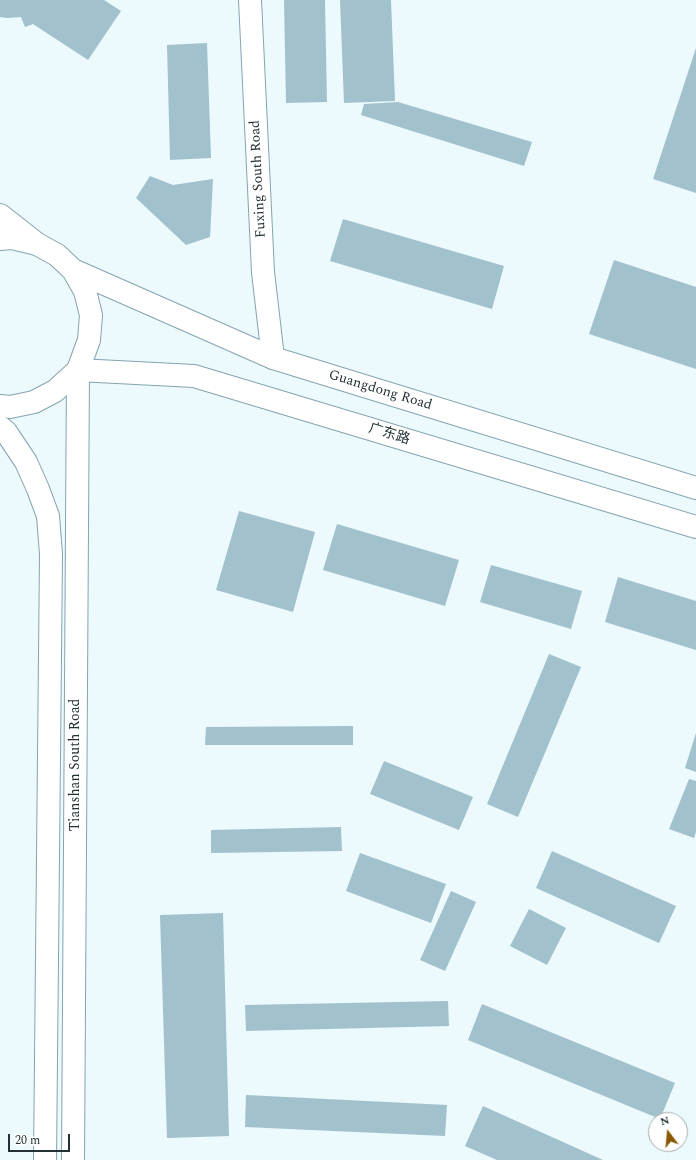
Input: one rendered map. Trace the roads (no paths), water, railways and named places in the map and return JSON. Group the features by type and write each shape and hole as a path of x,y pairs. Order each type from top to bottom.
{"main road":[{"name":"Fuxing South Road","path":"250,0 264,272 273,358"},
{"path":"0,215 37,244 57,255 73,270 85,291 91,316 89,340 78,370 55,391 34,402 10,407 0,406"},
{"path":"0,239 12,238 37,244"},
{"name":"Guangdong Road","path":"73,270 273,358 696,488"},
{"name":"广东路","path":"78,370 194,376 696,527"},
{"name":"Tianshan South Road","path":"73,1160 78,370"},
{"path":"0,427 6,432 26,462 38,489 48,516 51,554 45,1160"}]}
